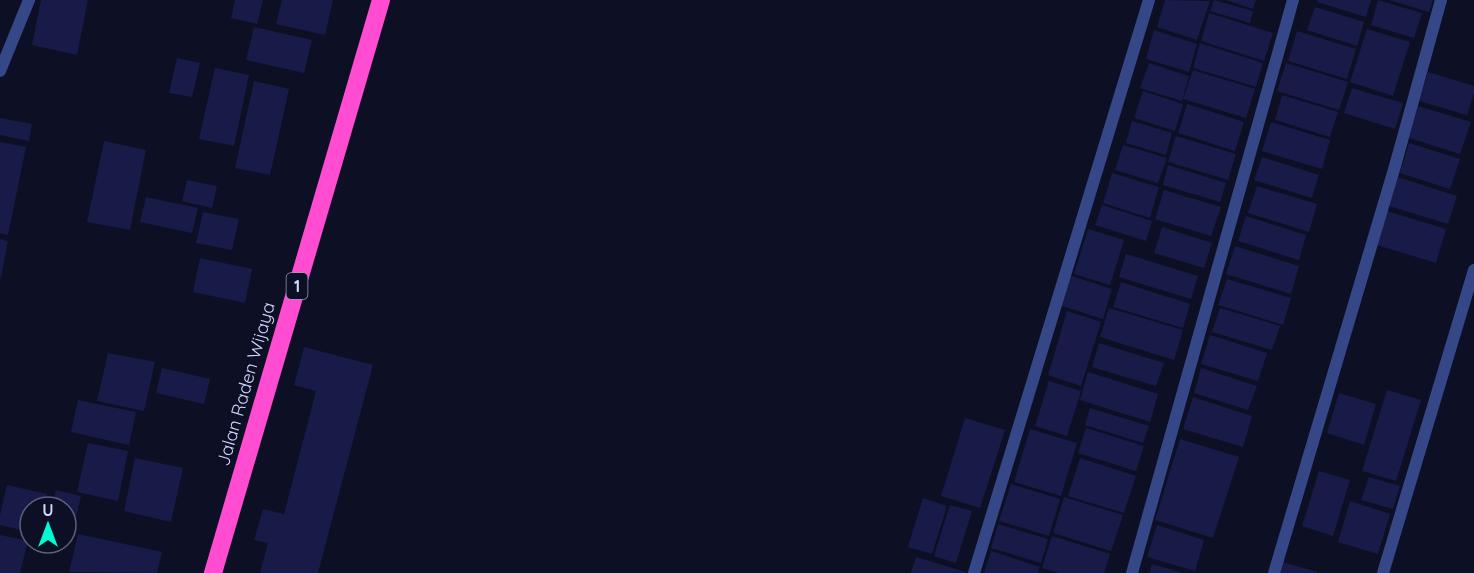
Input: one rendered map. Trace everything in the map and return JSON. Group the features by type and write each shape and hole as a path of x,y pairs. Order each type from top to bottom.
{"highway":[{"name":"Jalan Raden Wijaya","path":"213,573 381,0"}],"street":[{"path":"0,71 28,0"},
{"path":"974,573 1149,0"},
{"path":"1132,573 1293,0"},
{"path":"1274,573 1395,166 1441,0"},
{"path":"1383,573 1474,270"}],"building":[{"path":"41,0 88,0 77,55 32,45"},
{"path":"235,0 263,0 257,24 231,18"},
{"path":"282,0 333,0 325,35 276,24"},
{"path":"1165,0 1210,1 1197,40 1157,27"},
{"path":"1214,0 1253,11 1250,23 1210,11"},
{"path":"1226,0 1256,0 1253,9"},
{"path":"1318,0 1371,0 1366,17 1317,2"},
{"path":"1378,0 1422,13 1414,38 1371,25"},
{"path":"1389,0 1433,0 1429,12"},
{"path":"1315,7 1364,22 1357,46 1307,30"},
{"path":"1209,13 1273,33 1264,61 1201,41"},
{"path":"254,27 312,40 304,73 246,60"},
{"path":"1367,29 1410,42 1393,96 1350,82"},
{"path":"1154,30 1197,44 1189,72 1146,59"},
{"path":"1297,31 1356,49 1347,79 1288,61"},
{"path":"1200,43 1263,63 1256,87 1193,68"},
{"path":"177,58 200,63 192,97 169,93"},
{"path":"1149,63 1189,76 1182,101 1140,88"},
{"path":"1286,63 1348,82 1339,110 1277,91"},
{"path":"215,68 249,75 234,146 199,139"},
{"path":"1193,70 1255,89 1246,118 1183,99"},
{"path":"1428,72 1474,86 1467,115 1419,101"},
{"path":"254,81 289,89 270,175 235,168"},
{"path":"1352,88 1403,103 1395,129 1344,113"},
{"path":"1143,91 1183,104 1175,131 1134,118"},
{"path":"1282,95 1338,112 1330,137 1275,120"},
{"path":"1187,104 1244,122 1235,151 1178,133"},
{"path":"1418,106 1471,122 1460,154 1409,138"},
{"path":"0,118 32,124 29,141 0,135"},
{"path":"1132,121 1172,133 1166,155 1126,143"},
{"path":"1271,122 1330,140 1322,169 1262,151"},
{"path":"1176,136 1236,154 1228,180 1168,162"},
{"path":"104,141 146,150 130,230 87,222"},
{"path":"0,142 26,147 8,235 0,233"},
{"path":"1409,143 1460,159 1450,189 1400,173"},
{"path":"1123,145 1167,158 1158,183 1115,170"},
{"path":"1262,157 1319,175 1312,198 1254,180"},
{"path":"1168,165 1226,183 1220,202 1163,185"},
{"path":"1112,173 1159,187 1150,218 1103,203"},
{"path":"1398,177 1457,196 1448,224 1389,206"},
{"path":"187,180 217,186 212,208 182,201"},
{"path":"1257,186 1317,204 1309,232 1248,213"},
{"path":"1164,190 1221,207 1211,236 1155,219"},
{"path":"146,197 198,208 192,233 140,222"},
{"path":"1102,205 1152,221 1146,241 1095,225"},
{"path":"1387,211 1446,229 1436,263 1377,245"},
{"path":"203,212 239,219 232,250 196,243"},
{"path":"1246,216 1306,235 1299,260 1238,241"},
{"path":"1162,227 1212,243 1204,268 1154,253"},
{"path":"1088,229 1124,240 1110,285 1074,274"},
{"path":"0,239 8,241 1,278 0,278"},
{"path":"1235,246 1299,266 1291,294 1226,274"},
{"path":"1126,254 1198,276 1191,299 1119,277"},
{"path":"200,258 252,269 245,303 193,292"},
{"path":"1069,275 1112,289 1103,319 1059,305"},
{"path":"1227,279 1291,298 1283,325 1218,305"},
{"path":"1121,282 1190,304 1183,328 1113,307"},
{"path":"1109,308 1183,330 1174,360 1100,337"},
{"path":"1220,308 1280,326 1272,350 1212,332"},
{"path":"1067,311 1101,322 1081,386 1048,375"},
{"path":"1210,335 1267,353 1258,381 1201,364"},
{"path":"1099,343 1164,363 1156,386 1092,367"},
{"path":"304,347 373,365 318,573 260,573 268,543 254,540 263,509 284,514 316,391 294,385"},
{"path":"108,353 155,362 144,411 97,401"},
{"path":"162,368 210,379 204,404 156,393"},
{"path":"1201,368 1257,386 1248,410 1194,393"},
{"path":"1088,372 1158,394 1150,422 1080,400"},
{"path":"1049,381 1081,391 1067,436 1035,426"},
{"path":"1387,390 1421,400 1396,481 1362,471"},
{"path":"1339,393 1376,404 1364,445 1327,433"},
{"path":"1193,397 1252,416 1243,447 1183,429"},
{"path":"78,400 136,412 129,445 71,432"},
{"path":"1090,408 1149,426 1143,443 1085,425"},
{"path":"965,418 1005,430 980,508 941,496"},
{"path":"1086,428 1144,446 1136,471 1078,453"},
{"path":"1030,429 1077,443 1061,496 1014,482"},
{"path":"1180,439 1239,457 1213,538 1155,520"},
{"path":"88,443 128,451 118,501 77,492"},
{"path":"135,458 183,468 171,522 124,511"},
{"path":"1080,458 1136,476 1124,513 1068,496"},
{"path":"1319,471 1350,480 1333,536 1302,526"},
{"path":"1369,477 1400,486 1393,509 1361,500"},
{"path":"1011,484 1060,499 1049,536 999,521"},
{"path":"7,485 47,494 18,495 18,529 0,525"},
{"path":"56,490 77,495 55,495"},
{"path":"1064,497 1123,515 1111,551 1053,533"},
{"path":"923,498 947,506 932,554 908,547"},
{"path":"1350,501 1390,514 1378,554 1338,542"},
{"path":"950,505 972,511 956,563 934,556"},
{"path":"998,524 1048,539 1041,563 991,548"},
{"path":"1157,525 1204,540 1195,571 1147,557"},
{"path":"78,534 162,552 157,573 69,572 73,555 78,555"},
{"path":"0,535 18,539 18,555 24,555 20,573 0,573"},
{"path":"1052,536 1110,554 1104,573 1059,573 1042,568"},
{"path":"991,551 1040,567 1038,573 984,573"},
{"path":"916,557 966,572 966,573 911,573"},
{"path":"1283,562 1317,572 1317,573 1280,573"},
{"path":"1152,564 1180,572 1180,573 1149,573"}]}
